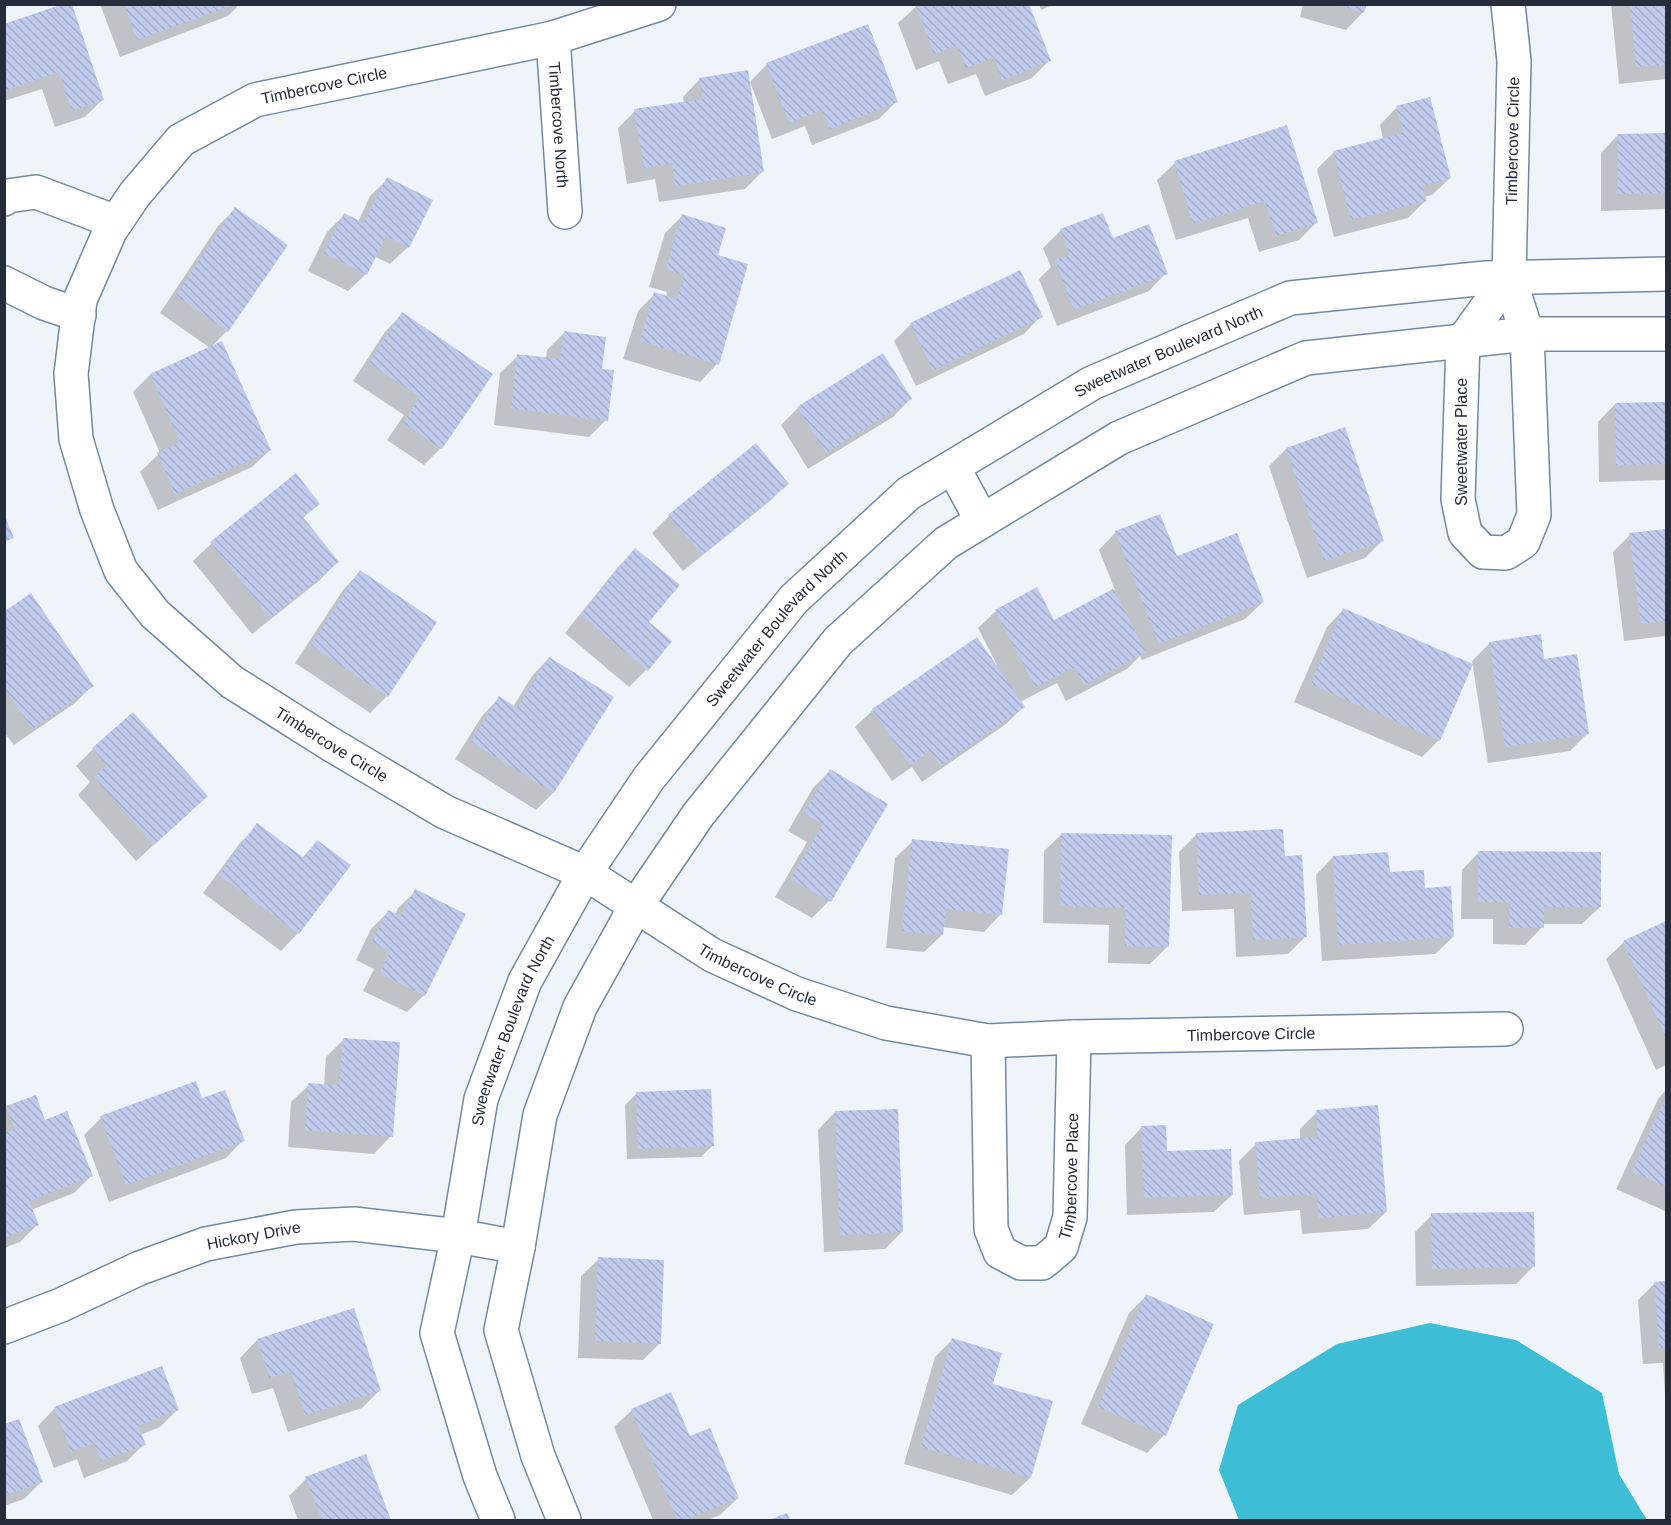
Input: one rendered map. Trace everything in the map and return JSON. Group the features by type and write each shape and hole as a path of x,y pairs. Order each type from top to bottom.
{"street":[{"name":"Timbercove Circle","path":"659,4 553,38 255,100 181,140 135,194 110,231 80,300 71,374 76,439 97,510 122,571 155,614 232,682 332,746 445,812 585,873 712,955 796,994 886,1023 988,1041 1074,1037 1506,1029"},
{"name":"Timbercove Circle","path":"1508,4 1514,61 1509,277"},
{"name":"Timbercove North","path":"553,38 565,212"},
{"path":"4,199 7,196 36,192 116,222"},
{"name":"Sweetwater Boulevard North","path":"498,1521 480,1476 438,1332 458,1236 481,1099 525,981 585,873 649,778 794,599 909,493 1092,383 1290,298 1486,278 1666,274"},
{"name":"Sweetwater Place","path":"1463,340 1458,500 1465,533 1483,552 1506,553 1523,542 1534,515 1527,334 1509,277"},
{"path":"1463,340 1509,277"},
{"path":"4,283 44,303 79,315"},
{"path":"564,1521 538,1456 501,1330 518,1247 540,1115 580,1007 636,906 698,815 838,641 946,543 1119,438 1306,358 1527,334 1666,334"},
{"path":"953,467 982,521"},
{"name":"Timbercove Place","path":"988,1041 991,1229 1000,1252 1021,1263 1042,1263 1061,1247 1070,1217 1074,1037"},
{"name":"Hickory Drive","path":"4,1327 61,1305 140,1268 206,1244 296,1227 354,1224 458,1236 518,1247"}],"water":[{"path":"1430,1323 1516,1340 1602,1393 1619,1474 1647,1520 1239,1520 1219,1470 1238,1405 1337,1344"}],"building":[{"path":"63,4 72,4 104,100 72,111 59,72 4,91 4,24"},
{"path":"124,4 233,4 233,5 137,40"},
{"path":"915,4 1029,4 1051,61 1002,80 994,57 966,68 957,45 934,54"},
{"path":"1335,4 1367,4 1364,13"},
{"path":"1630,4 1666,4 1666,65 1636,67"},
{"path":"868,24 898,102 830,129 822,110 789,123 766,63"},
{"path":"748,70 764,172 676,186 672,163 644,168 634,109 703,99 699,78"},
{"path":"1430,97 1451,178 1422,186 1427,201 1351,220 1333,151 1403,133 1396,106"},
{"path":"1287,125 1318,223 1276,236 1265,201 1193,224 1174,161"},
{"path":"1666,133 1666,193 1618,194 1617,134"},
{"path":"387,177 433,200 409,248 386,236 367,275 324,253 344,213 364,223"},
{"path":"235,207 288,245 228,332 176,295"},
{"path":"1103,213 1113,238 1149,224 1168,274 1074,310 1055,260 1070,255 1060,229"},
{"path":"682,214 726,228 718,255 748,264 719,365 640,341 654,292 677,299 684,275 666,269"},
{"path":"1020,270 1043,317 933,370 910,323"},
{"path":"402,312 493,374 442,449 403,423 420,397 369,363"},
{"path":"564,331 606,337 602,369 614,370 608,421 511,408 517,354 560,359"},
{"path":"222,341 271,450 175,494 157,453 180,442 150,374"},
{"path":"883,353 912,399 826,453 797,407"},
{"path":"1666,402 1666,464 1616,465 1615,403"},
{"path":"1345,427 1384,541 1324,561 1286,448"},
{"path":"756,443 789,484 702,555 668,515"},
{"path":"296,473 320,504 303,517 339,562 270,618 210,542"},
{"path":"4,514 14,538 4,542"},
{"path":"1160,514 1177,556 1237,533 1264,602 1159,644 1115,531"},
{"path":"1666,529 1666,621 1641,624 1629,533"},
{"path":"635,548 680,585 649,622 672,641 648,671 581,615"},
{"path":"360,570 437,622 388,697 311,645"},
{"path":"1037,587 1054,620 1113,589 1146,652 1084,685 1075,667 1035,687 995,610"},
{"path":"31,593 94,686 32,729 5,689 5,611"},
{"path":"1343,608 1473,664 1440,741 1311,684"},
{"path":"1541,634 1544,659 1577,654 1589,734 1505,747 1489,642"},
{"path":"977,637 1025,707 940,766 930,751 910,765 872,709"},
{"path":"549,657 614,697 554,793 471,742 499,696 517,708"},
{"path":"133,712 208,796 154,845 94,777 107,765 92,748"},
{"path":"830,769 888,804 831,902 791,879 823,824 804,813"},
{"path":"257,823 304,858 317,840 351,865 299,934 219,875"},
{"path":"1283,829 1285,856 1302,855 1307,937 1253,940 1251,893 1199,895 1196,833"},
{"path":"1061,833 1172,835 1169,947 1125,946 1126,908 1060,906"},
{"path":"912,839 1009,849 1002,915 946,909 943,935 902,931"},
{"path":"1478,851 1601,852 1601,907 1544,907 1544,928 1509,928 1510,902 1478,902"},
{"path":"1388,852 1390,872 1424,870 1425,888 1451,886 1454,937 1338,945 1333,856"},
{"path":"415,889 466,914 425,996 380,973 390,951 372,942 388,910 401,916"},
{"path":"1666,921 1666,1038 1623,941"},
{"path":"343,1038 400,1042 393,1137 305,1130 308,1083 339,1085"},
{"path":"196,1081 202,1098 225,1090 245,1141 126,1185 100,1116"},
{"path":"711,1089 714,1146 638,1149 636,1092"},
{"path":"36,1095 45,1120 67,1111 93,1176 29,1201 39,1225 4,1238 4,1133 15,1129 6,1106"},
{"path":"1666,1097 1666,1187 1632,1171"},
{"path":"1378,1105 1387,1212 1319,1218 1317,1194 1260,1198 1255,1142 1318,1137 1316,1110"},
{"path":"898,1109 903,1232 840,1235 835,1111"},
{"path":"1166,1125 1167,1151 1231,1149 1233,1195 1144,1198 1141,1126"},
{"path":"1534,1212 1535,1267 1432,1269 1431,1213"},
{"path":"598,1257 664,1260 661,1344 595,1341"},
{"path":"1666,1281 1666,1347 1659,1348 1654,1282"},
{"path":"1146,1294 1214,1324 1166,1436 1098,1407"},
{"path":"354,1308 381,1391 305,1415 291,1371 269,1378 257,1339"},
{"path":"952,1338 1002,1353 993,1384 1053,1401 1031,1478 921,1447"},
{"path":"162,1366 179,1410 138,1426 146,1445 102,1461 94,1443 71,1452 54,1407"},
{"path":"671,1392 690,1436 710,1428 739,1498 686,1520 677,1520 631,1409"},
{"path":"19,1419 43,1482 4,1496 4,1424"},
{"path":"366,1454 391,1520 322,1520 305,1477"},
{"path":"787,1513 790,1520 769,1520"}]}
